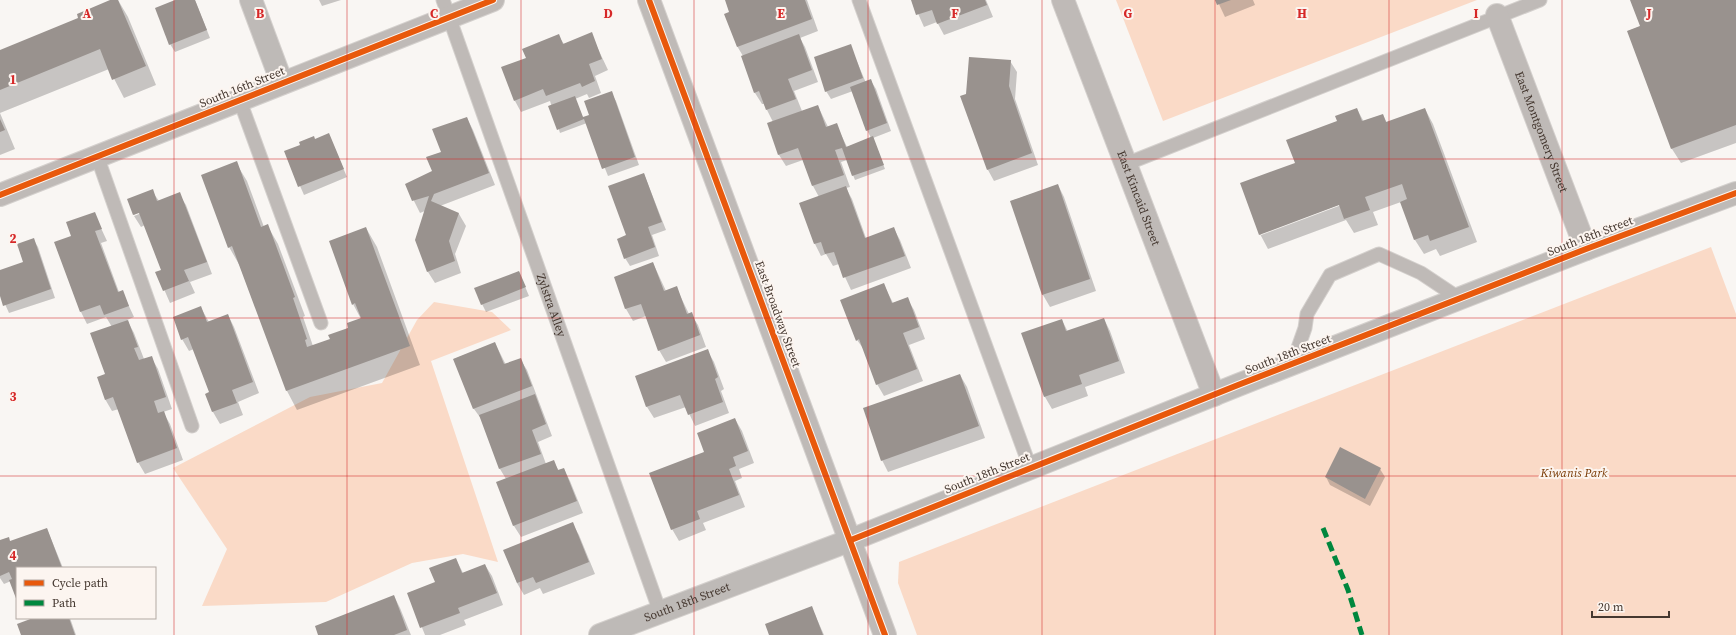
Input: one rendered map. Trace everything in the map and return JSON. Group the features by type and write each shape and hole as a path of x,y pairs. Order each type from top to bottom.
{"street":[{"path":"251,0 282,83"},
{"name":"South 16th Street","path":"0,195 240,101 446,9 493,0"},
{"name":"East Broadway Street","path":"649,0 851,540 885,635"},
{"name":"East Kincaid Street","path":"1063,0 1214,395"},
{"name":"East Montgomery Street","path":"1497,16 1586,249"},
{"name":"South 18th Street","path":"600,635 851,540 1030,467 1586,249 1736,193"}],"lane":[{"path":"859,0 1030,467"},
{"path":"1126,164 1540,0"},
{"name":"Zylstra Alley","path":"446,9 660,612"},
{"path":"240,101 321,323"},
{"path":"98,156 192,426"},
{"path":"1292,365 1305,328 1307,314 1330,275 1379,254 1421,273 1460,299"}],"green space":[{"path":"1116,0 1477,0 1163,121"},
{"name":"Kiwanis Park","path":"1711,247 1736,314 1736,635 917,635 898,583 899,562"},
{"path":"434,302 492,312 511,330 431,361 498,562 463,554 412,563 326,602 202,606 227,549 173,468 310,397 382,383 417,320"}],"building":[{"path":"110,0 118,0 146,66 112,80 100,49 0,90 0,50 78,18 77,14"},
{"path":"175,0 195,0 207,30 169,45 155,8"},
{"path":"725,0 805,0 812,19 737,47 724,14 729,12"},
{"path":"911,0 985,0 987,5 937,24 932,10 916,15"},
{"path":"1215,0 1231,0 1217,5"},
{"path":"1630,0 1736,0 1736,125 1671,149 1627,31 1640,26"},
{"path":"592,32 602,59 589,64 595,81 582,87 580,83 546,96 543,89 514,101 501,67 526,58 522,49 559,34 563,44"},
{"path":"799,34 812,70 788,79 796,99 766,110 759,91 754,93 741,56"},
{"path":"851,44 863,78 825,92 814,57"},
{"path":"969,57 1011,60 1009,86 1032,153 987,170 960,96 966,94"},
{"path":"871,79 887,123 866,131 850,87"},
{"path":"612,91 635,157 602,169 584,119 557,130 548,106 575,96 583,117 589,115 584,101"},
{"path":"818,105 826,127 837,123 846,147 873,136 884,165 852,176 842,148 835,150 844,175 812,186 798,148 778,155 767,123"},
{"path":"1357,108 1362,121 1383,114 1386,122 1425,108 1469,227 1430,241 1428,235 1414,240 1400,202 1407,199 1402,184 1365,197 1370,210 1344,219 1339,205 1259,235 1240,183 1295,163 1286,140 1337,121 1335,116"},
{"path":"467,117 489,173 434,194 431,201 459,213 449,241 455,261 427,272 415,240 429,196 412,201 405,184 432,171 426,157 441,152 432,129"},
{"path":"0,119 5,130 0,132"},
{"path":"329,133 344,169 298,187 284,151 300,145 299,142 314,136 315,139"},
{"path":"237,161 261,227 268,224 295,297 293,298 307,339 305,340 307,347 330,339 328,335 348,328 347,323 361,318 355,303 352,305 329,241 366,227 410,346 286,391 232,246 228,248 201,175"},
{"path":"644,173 662,222 648,227 655,247 624,259 617,239 626,235 608,186"},
{"path":"1058,184 1090,279 1042,295 1010,201"},
{"path":"846,186 865,238 894,227 905,256 843,278 834,252 825,254 821,242 814,244 799,203"},
{"path":"153,189 157,201 180,192 207,262 184,270 189,281 163,291 155,272 161,270 139,213 133,215 127,199"},
{"path":"95,212 102,229 95,231 118,292 123,290 129,306 104,315 100,305 80,312 54,242 71,236 66,222"},
{"path":"34,238 51,289 3,306 0,296 0,270 23,262 17,244"},
{"path":"653,262 664,291 677,286 687,314 692,312 700,335 658,351 641,304 625,309 614,277"},
{"path":"519,271 526,287 481,305 474,288"},
{"path":"884,283 892,303 908,297 919,327 903,333 917,369 876,385 859,339 856,341 840,300"},
{"path":"201,306 207,322 228,314 253,382 232,390 237,403 212,412 205,394 209,392 188,337 181,340 173,317"},
{"path":"1104,318 1119,361 1079,375 1082,384 1044,397 1021,333 1062,319 1066,331"},
{"path":"128,320 138,347 134,348 139,360 152,356 166,397 154,401 158,413 164,411 177,448 137,463 113,397 105,400 97,377 105,374 90,333"},
{"path":"495,342 504,364 521,358 532,386 473,409 453,359"},
{"path":"708,349 718,377 715,379 723,402 688,415 680,395 646,407 635,376"},
{"path":"960,374 979,426 881,461 863,408"},
{"path":"535,394 546,424 532,430 541,454 499,469 479,415"},
{"path":"735,418 748,451 733,457 736,466 729,469 739,495 697,511 700,519 671,530 649,473 704,452 697,433"},
{"path":"1340,447 1381,468 1365,499 1325,477"},
{"path":"554,460 558,470 564,468 577,501 513,526 496,482"},
{"path":"573,522 589,562 536,583 533,577 517,583 503,550"},
{"path":"47,528 62,567 16,567 16,598 9,580 12,579 9,572 0,576 0,540 9,537 10,541"},
{"path":"456,558 462,573 485,564 497,593 458,608 460,613 420,628 407,593 435,582 429,568"},
{"path":"394,595 407,630 394,635 318,635 315,626"},
{"path":"812,606 823,635 769,635 765,624"},
{"path":"30,619 69,619 75,635 21,635 17,624"}],"marked path":[{"path":"1323,528 1348,590 1362,635"}],"cycle path":[{"path":"0,195 493,0"},
{"path":"649,0 885,635"},
{"path":"851,540 1238,385 1586,249 1736,193"}]}
